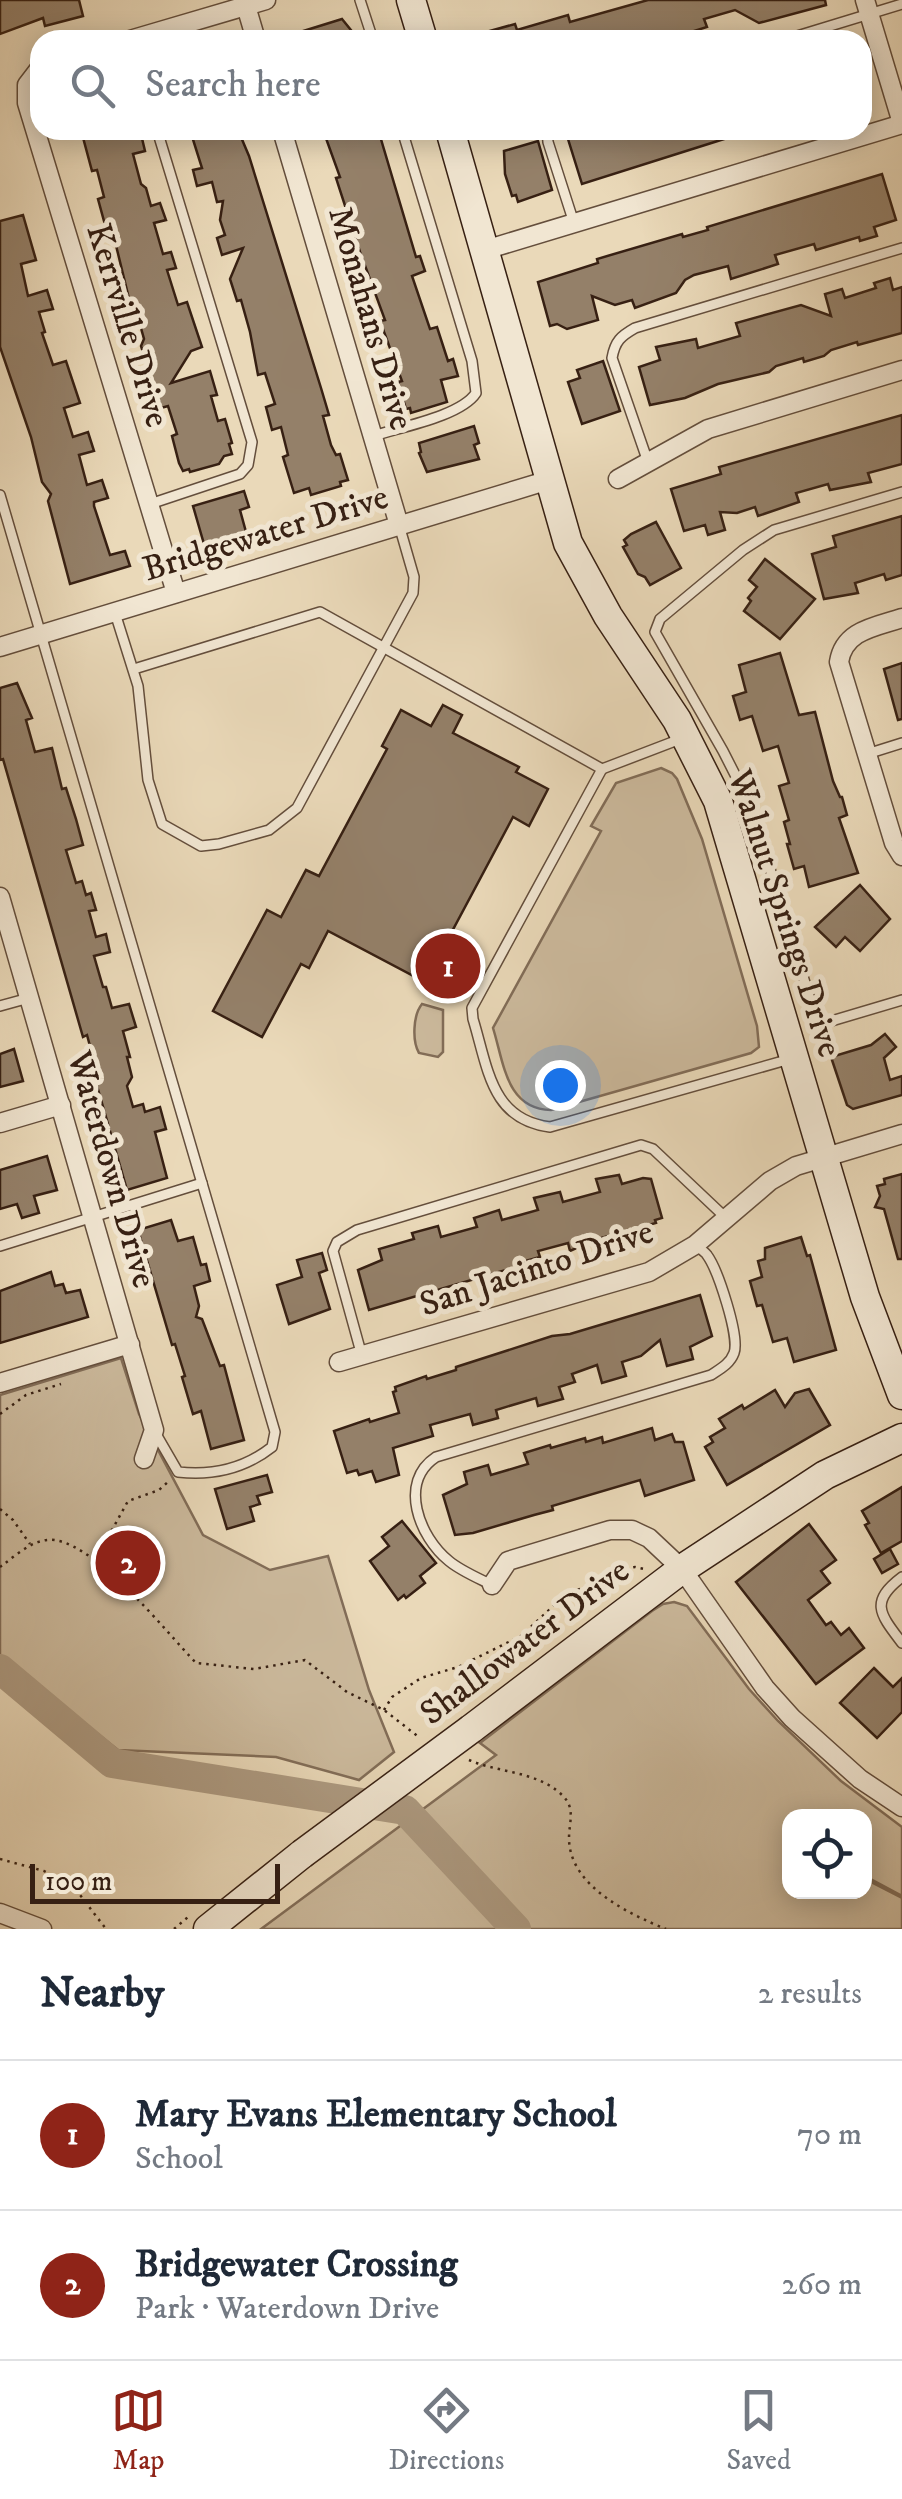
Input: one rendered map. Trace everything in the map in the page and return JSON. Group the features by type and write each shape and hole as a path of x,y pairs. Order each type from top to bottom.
{"street":[{"path":"164,30 266,0"},
{"path":"411,0 420,30"},
{"path":"246,6 253,30"},
{"path":"867,7 902,124 872,133"},
{"name":"Kerrville Drive","path":"30,83 25,94 30,114"},
{"name":"Kerrville Drive","path":"38,140 176,593"},
{"name":"Monahans Drive","path":"285,140 399,525"},
{"name":"Walnut Springs Drive","path":"453,140 568,542 608,616 686,738 718,801 866,1297 902,1395"},
{"path":"486,250 849,140"},
{"path":"618,479 708,429 902,370"},
{"name":"Bridgewater Drive","path":"0,647 550,480"},
{"path":"902,618 854,635 841,651 839,662 894,843 902,856"},
{"name":"Waterdown Drive","path":"0,897 154,1430"},
{"path":"0,1123 61,1104"},
{"name":"San Jacinto Drive","path":"339,1362 649,1272 695,1244 770,1181 796,1166 902,1134"},
{"path":"0,1383 130,1344"},
{"path":"144,1459 154,1430"},
{"name":"Shallowater Drive","path":"208,1929 682,1569 825,1475 902,1438"},
{"path":"492,1584 508,1561 610,1530 632,1530 649,1538 682,1569 765,1688 792,1718 847,1768 902,1806"},
{"path":"0,1913 42,1929"}],"lane":[{"path":"360,0 370,30"},
{"path":"809,30 867,7 902,4"},
{"path":"150,504 240,474 252,452 160,140"},
{"path":"372,436 454,410 470,402 476,393 472,361 405,140"},
{"path":"548,140 574,223"},
{"path":"648,462 612,358 615,343 623,335 902,248"},
{"path":"902,492 774,530 743,550 660,619 654,632 724,751 750,804 818,1025 902,1002"},
{"path":"0,495 275,1432 272,1447 255,1460 207,1475 178,1472 154,1430"},
{"path":"115,612 134,668 148,780 162,824 201,846 269,830 297,808 382,646 408,608 414,577 399,525"},
{"path":"134,668 320,612 602,769"},
{"path":"686,738 602,769 472,1008 495,1089 516,1118 550,1127 792,1058"},
{"path":"867,754 902,743"},
{"path":"0,1006 30,998"},
{"path":"362,1356 332,1251 338,1242 357,1230 642,1145 653,1148 726,1218"},
{"path":"0,1246 202,1182"},
{"path":"492,1584 449,1561 431,1542 420,1519 415,1493 420,1472 436,1456 711,1375 723,1368 736,1350 736,1336 716,1275 706,1254 695,1244"},
{"path":"902,1576 883,1594 880,1604 882,1618 902,1643"}],"path":[{"path":"0,1414 26,1396 62,1384"},
{"path":"96,1558 128,1501 159,1490 178,1472"},
{"path":"0,1509 14,1520 31,1545"},
{"path":"0,1567 31,1545 59,1540 96,1558 196,1664 254,1669 305,1660 347,1692 384,1710 428,1742"},
{"path":"384,1710 392,1697 421,1678 458,1667 521,1636 564,1596 626,1569 644,1568"},
{"path":"460,1756 534,1779 564,1796 571,1806 572,1854 593,1889 628,1914 666,1929"},
{"path":"0,1859 44,1871 74,1887 106,1929"}],"shaded area":[{"path":"661,768 677,779 702,839 757,1026 759,1047 751,1053 551,1110 536,1108 524,1102 509,1082 493,1028 601,831 591,826 616,783"},
{"path":"422,1004 443,1010 443,1052 438,1057 419,1053 417,1048 415,1021"},
{"path":"121,1358 139,1414 203,1535 270,1570 328,1556 369,1690 394,1752 359,1780 276,1757 118,1750 6,1661 0,1662 0,1395"},
{"path":"663,1604 687,1606 778,1721 841,1781 902,1827 902,1896 872,1880 872,1809 782,1809 782,1899 872,1899 872,1883 902,1898 902,1929 261,1929 496,1755 480,1743"}],"building":[{"path":"0,0 79,0 83,16 45,26 43,18 0,34"},
{"path":"648,0 825,0 826,5 759,23 735,10 704,19 707,27 697,30 517,30 568,15 570,22"},
{"path":"342,19 351,30 307,30"},
{"path":"515,24 517,30 494,30"},
{"path":"84,140 142,140 145,151 133,154 141,184 151,206 160,203 166,220 154,223 163,254 171,252 176,268 167,270 178,305 187,302 202,347 191,351 171,383 210,371 217,395 211,396 218,421 225,419 232,443 232,454 224,456 219,464 190,472 183,471 179,463 172,436 177,434 168,406 161,408 113,233 104,221 98,199 104,197 97,170 92,171"},
{"path":"193,140 242,140 329,415 323,416 331,445 336,455 340,454 348,480 340,482 341,486 311,495 309,488 294,493 283,457 288,455 281,427 272,430 266,407 275,404 265,373 258,375 241,300 237,301 230,279 243,248 222,255 217,238 225,235 220,220 223,201 217,202 212,182 197,186 193,170 202,168"},
{"path":"327,140 381,140 416,257 420,256 425,271 412,276 430,329 437,327 448,361 453,359 458,376 441,380 447,402 411,413 410,408 406,409 398,382 402,381 380,321 385,320 336,178 340,177"},
{"path":"568,140 721,140 582,184"},
{"path":"538,141 552,190 518,202 505,174 504,151"},
{"path":"882,174 896,220 874,227 877,236 860,241 859,237 816,250 814,244 775,255 778,264 731,279 728,266 694,275 676,293 635,308 632,300 615,305 592,296 598,320 567,329 557,324 550,326 538,282 598,263 597,259 708,230 707,227"},
{"path":"23,215 36,260 21,264 28,296 47,290 53,309 39,312 45,332 42,333 53,365 66,361 80,403 64,408 73,437 88,432 94,451 79,455 87,485 102,480 108,498 94,502 94,506 110,555 125,551 130,566 70,584 48,501 51,494 42,482 0,347 0,221"},
{"path":"890,278 893,290 902,287 902,333 858,345 857,342 824,356 804,362 803,358 685,398 650,405 639,367 660,360 656,347 696,339 698,348 740,336 736,323 801,305 831,316 825,294 842,289 845,298 876,288 874,283"},
{"path":"603,361 620,411 582,424 568,382 580,378 577,370"},
{"path":"902,415 902,464 868,473 871,482 830,490 828,484 796,493 799,502 758,516 755,507 737,513 720,512 725,530 708,535 705,525 684,531 671,489 721,474 719,467"},
{"path":"474,426 479,459 427,472 419,443"},
{"path":"244,491 249,507 240,510 246,532 204,544 193,506"},
{"path":"902,516 902,575 886,580 884,574 855,583 858,593 824,599 812,554 836,547 833,536"},
{"path":"656,522 681,568 650,585 638,574 623,547 631,534"},
{"path":"765,559 815,599 780,639 744,611 757,587 749,580"},
{"path":"780,653 799,715 815,712 833,781 847,815 839,818 858,873 809,887 804,866 794,869 787,844 784,822 789,820 779,786 789,783 778,746 763,751 752,716 740,720 733,696 746,692 739,665"},
{"path":"902,663 902,719 898,720 884,669"},
{"path":"17,683 32,718 26,720 35,752 52,748 62,789 66,788 76,819 83,845 66,850 76,883 82,881 86,895 91,893 96,910 89,911 96,937 106,934 110,952 94,956 103,987 112,1008 129,1004 136,1027 123,1031 130,1057 132,1077 127,1086 133,1107 143,1104 145,1112 160,1107 166,1129 155,1132 167,1178 127,1190 93,1072 87,1035 83,1037 3,759 0,760 0,688"},
{"path":"443,705 462,715 453,733 519,767 516,772 548,789 529,826 513,817 425,982 328,931 309,968 301,964 262,1037 213,1011 267,910 281,917 306,870 319,876 387,749 382,746 401,710 431,726"},
{"path":"860,885 890,919 860,951 845,937 836,947 815,927"},
{"path":"885,1034 896,1047 884,1058 890,1080 902,1076 902,1095 853,1109 847,1105 831,1057 871,1045"},
{"path":"14,1049 23,1081 0,1087 0,1054"},
{"path":"47,1156 57,1190 34,1196 39,1213 22,1218 17,1204 0,1209 0,1170"},
{"path":"902,1174 902,1259 898,1259 884,1209 875,1207 880,1196 877,1186 885,1184 884,1179"},
{"path":"619,1175 622,1184 651,1179 662,1218 570,1251 568,1243 538,1251 540,1257 525,1261 526,1264 369,1310 358,1270 382,1260 379,1249 414,1239 412,1233 438,1226 441,1237 477,1227 474,1218 499,1210 502,1220 538,1210 534,1198 560,1192 563,1202 600,1192 596,1179"},
{"path":"171,1220 178,1241 193,1237 201,1265 206,1264 210,1281 194,1286 199,1306 196,1317 202,1319 220,1366 224,1365 244,1440 211,1449 201,1411 193,1414 182,1377 185,1376 138,1230"},
{"path":"801,1237 807,1256 810,1255 836,1350 794,1362 787,1338 773,1342 750,1281 762,1277 758,1261 765,1259 765,1248"},
{"path":"322,1253 327,1270 319,1273 330,1309 289,1324 277,1285 302,1277 297,1260"},
{"path":"51,1272 55,1286 63,1284 66,1293 80,1290 88,1317 0,1343 0,1291"},
{"path":"700,1295 712,1336 690,1347 693,1359 667,1366 660,1340 641,1356 622,1362 626,1376 602,1383 597,1365 572,1374 575,1382 559,1387 563,1399 538,1406 536,1398 496,1410 498,1418 473,1425 470,1414 430,1425 433,1436 393,1448 399,1475 376,1482 372,1471 347,1473 334,1431 399,1413 395,1387 552,1336"},
{"path":"809,1389 830,1425 727,1485 705,1447 713,1442 710,1437 725,1428 719,1419 775,1390 785,1407 795,1393"},
{"path":"652,1428 655,1440 672,1434 675,1442 683,1442 694,1480 645,1496 640,1480 552,1506 553,1510 455,1535 443,1495 467,1484 464,1472 488,1465 491,1475 528,1464 524,1453 550,1445 551,1448 602,1437 603,1443"},
{"path":"267,1475 272,1492 257,1496 260,1504 250,1507 254,1521 227,1529 215,1489"},
{"path":"902,1487 902,1541 881,1553 865,1525 869,1523 862,1511"},
{"path":"402,1521 436,1563 420,1576 425,1583 398,1600 370,1561 389,1546 382,1537"},
{"path":"809,1524 836,1560 821,1571 830,1583 808,1600 826,1625 831,1622 841,1635 849,1628 864,1648 816,1684 736,1582"},
{"path":"890,1549 898,1564 882,1573 874,1559"},
{"path":"874,1668 893,1687 902,1678 902,1712 877,1738 840,1703"}],"waterway":[{"path":"0,1669 112,1763 405,1810 516,1929"}],"place":[{"name":"Mary Evans Elementary School","path":"448,966"},
{"name":"Bridgewater Crossing","path":"128,1563"}]}
